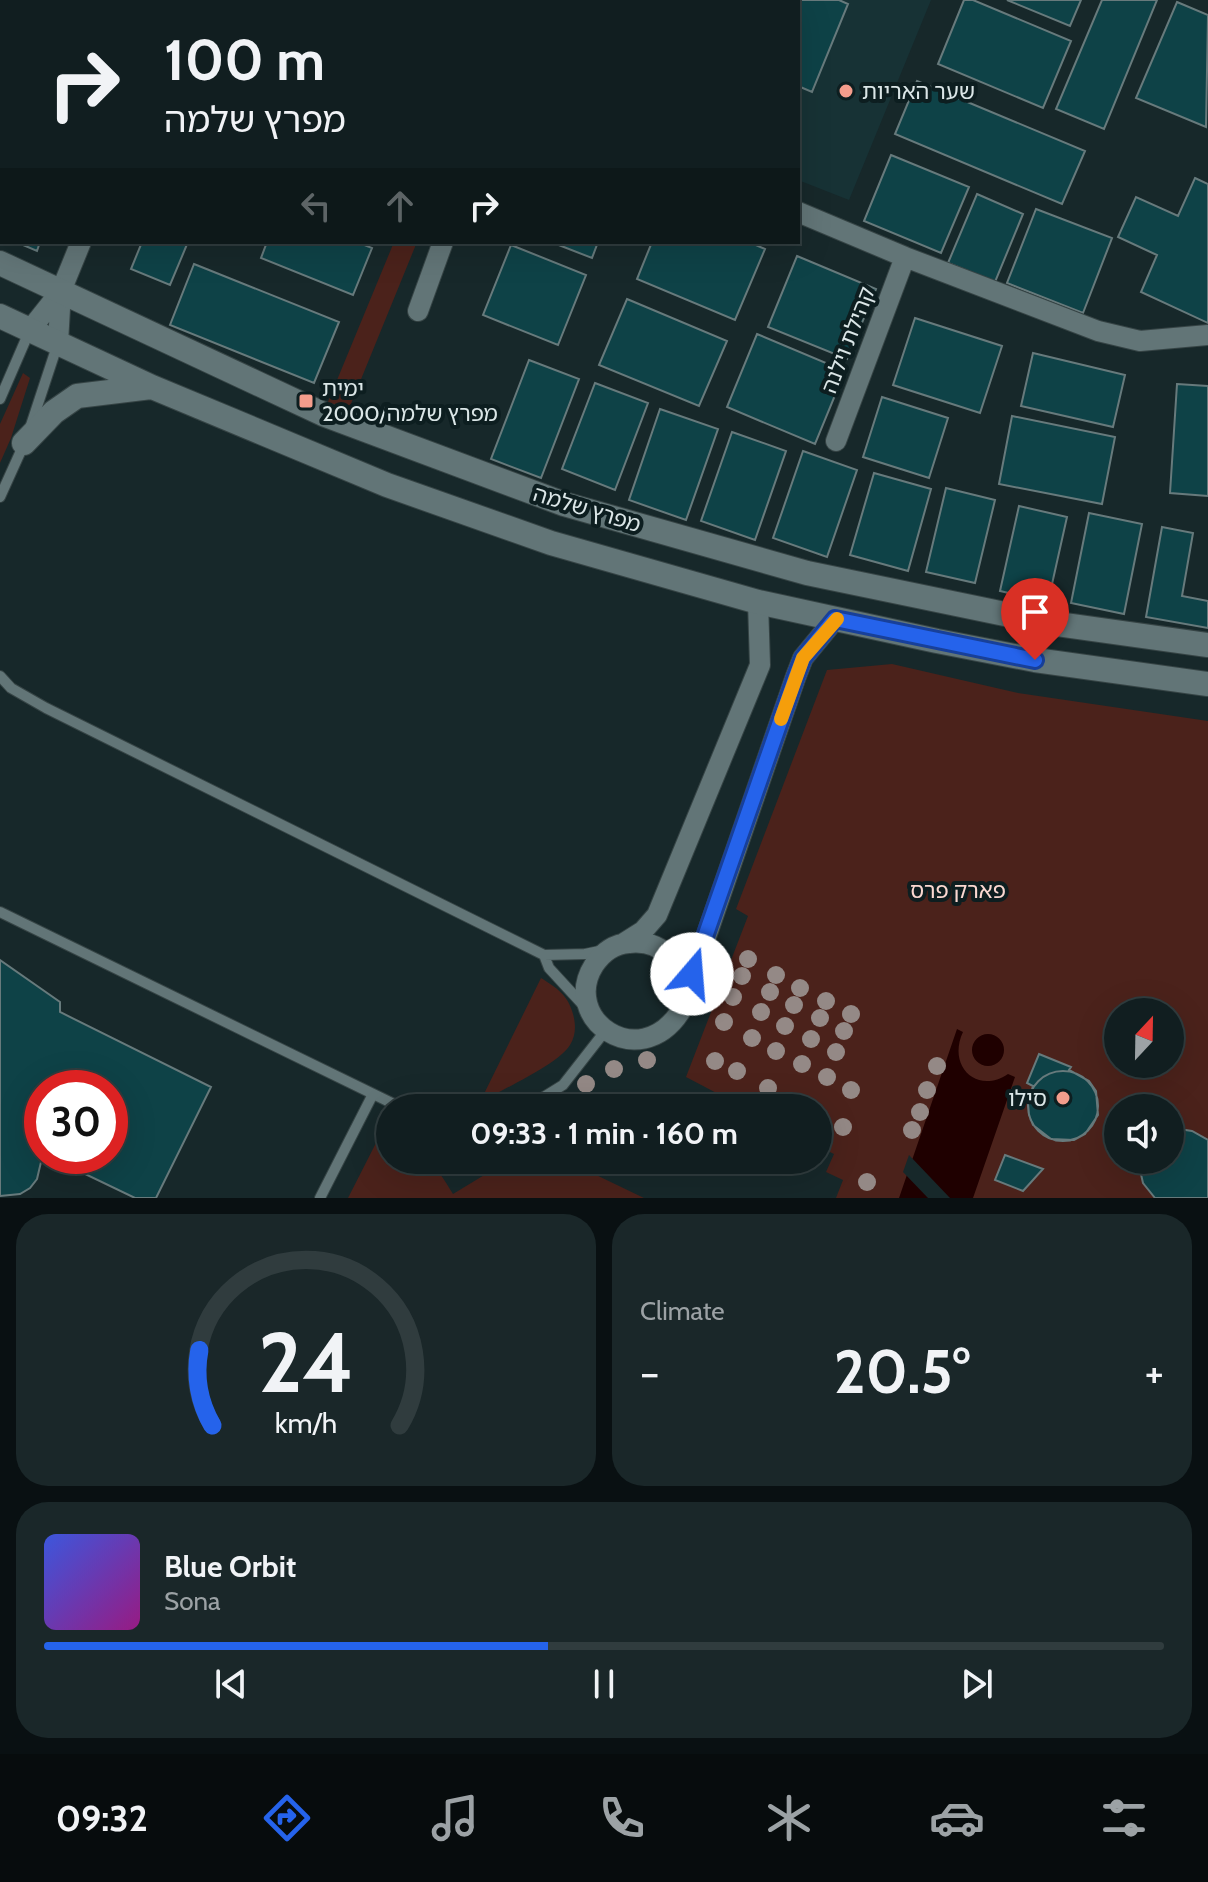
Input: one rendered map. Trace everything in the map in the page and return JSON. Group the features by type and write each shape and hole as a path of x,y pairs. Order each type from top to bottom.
{"street":[{"path":"800,213 1098,331 1140,341 1208,335"},
{"path":"30,330 61,291 80,244"},
{"path":"418,311 442,244"},
{"name":"קהילת וילנה","path":"836,441 905,257"},
{"name":"מפרץ שלמה","path":"0,263 323,414 564,504 822,576 1043,622 1208,645"},
{"path":"58,343 61,291"},
{"name":"מפרץ שלמה","path":"0,316 152,387 428,500 551,543 758,602 835,619 1035,660 1208,684"},
{"path":"24,443 54,412 77,396 152,387"},
{"path":"758,602 760,665 657,915 643,931 598,958 590,971 586,986 587,1001 599,1023 629,1040 653,1037 673,1022 684,1000 803,658 835,619"},
{"path":"617,946 638,942 664,951 681,973 684,1000"}],"lane":[{"path":"0,399 30,330"},
{"path":"0,497 24,443 58,343"},
{"path":"0,676 6,688 544,955 585,954 617,946"},
{"path":"0,912 376,1095"},
{"path":"544,955 549,968 599,1023 563,1085 549,1094"},
{"path":"320,1198 373,1094"}],"shaded area":[{"name":"שער האריות","path":"800,0 931,0 849,200 800,181"},
{"path":"957,1029 963,1032 959,1056 968,1074 986,1081 1008,1074 1015,1077 973,1198 899,1198"},
{"path":"988,1034 999,1039 1004,1050 999,1061 988,1066 977,1061 972,1050 977,1039"}],"green space":[{"path":"393,244 416,244 344,421 323,414"},
{"path":"23,373 30,378 0,463 0,424"},
{"name":"פארק פרס","path":"892,664 1018,693 1208,721 1208,1198 836,1198 843,1180 830,1174 834,1154 832,1094 718,1094 686,1077 748,916 736,909 827,670"},
{"path":"541,978 557,989 568,1002 575,1022 572,1041 564,1052 542,1068 496,1094 484,1094"},
{"path":"376,1143 376,1174 440,1174 453,1194 486,1174 594,1174 644,1198 348,1198"}],"pier":[{"path":"909,1155 950,1198 928,1198 903,1172"}],"building":[{"path":"800,0 839,0 848,4 812,92 800,87"},
{"path":"964,0 973,0 1071,41 1043,108 938,64"},
{"path":"1007,0 1081,0 1070,26"},
{"path":"1102,0 1157,0 1104,129 1056,109"},
{"path":"1177,2 1208,15 1206,127 1136,98"},
{"path":"917,81 1085,151 1062,204 895,134"},
{"path":"891,155 969,187 941,253 864,221"},
{"path":"1195,178 1208,184 1208,323 1141,292 1157,255 1118,237 1136,197 1178,216"},
{"path":"977,194 1023,214 995,282 948,263"},
{"path":"1036,209 1112,238 1083,313 1007,283"},
{"path":"21,244 39,244 37,251"},
{"path":"141,244 187,244 170,285 131,269"},
{"path":"266,244 362,244 372,248 353,295 261,258"},
{"path":"556,244 597,244 592,258"},
{"path":"651,244 754,244 765,249 735,320 637,279"},
{"path":"511,245 586,275 558,345 483,315"},
{"path":"797,256 876,289 847,359 768,327"},
{"path":"194,264 339,322 314,383 170,325"},
{"path":"627,299 727,341 699,406 599,365"},
{"path":"915,318 1002,346 980,413 893,385"},
{"path":"757,334 845,371 815,444 727,407"},
{"path":"1033,353 1125,375 1113,427 1021,406"},
{"path":"529,360 579,379 541,478 491,459"},
{"path":"595,383 648,403 615,490 562,469"},
{"path":"1177,384 1208,386 1208,496 1170,493"},
{"path":"882,397 948,418 929,478 863,457"},
{"path":"660,409 718,429 686,520 629,500"},
{"path":"1012,416 1115,437 1102,504 999,484"},
{"path":"732,432 786,451 755,540 701,521"},
{"path":"803,451 857,470 827,557 773,538"},
{"path":"874,473 931,489 908,571 850,555"},
{"path":"946,488 995,500 975,583 926,572"},
{"path":"1019,506 1067,517 1048,602 1000,591"},
{"path":"1089,513 1142,524 1124,614 1071,603"},
{"path":"1162,527 1193,533 1182,596 1208,601 1208,628 1146,617"},
{"path":"0,960 60,1002 60,1012 211,1087 156,1198 135,1198 85,1174 128,1174 128,1070 24,1070 24,1174 38,1174 30,1188 20,1194 0,1196"},
{"name":"סילו","path":"1039,1054 1071,1067 1069,1070 1089,1081 1096,1091 1098,1115 1085,1134 1074,1140 1051,1139 1033,1125 1028,1103 1033,1086 1027,1083"},
{"name":"סילו","path":"1056,1071 1070,1071 1092,1086 1098,1106 1096,1119 1088,1131 1070,1141 1056,1141 1034,1126 1028,1113 1028,1099 1043,1077"},
{"path":"1184,1130 1208,1140 1208,1198 1155,1198 1143,1183 1141,1174 1184,1174"},
{"path":"1005,1155 1043,1169 1023,1191 995,1180"}],"slow traffic":[{"path":"781,719 803,658 837,619"}],"place":[{"name":"שער האריות","path":"846,91"},
{"name":"ימית 2000/מפרץ שלמה","path":"306,401"},
{"name":"סילו","path":"1063,1098"}],"route":[{"path":"692,974 803,658 835,619 1035,660"}]}
